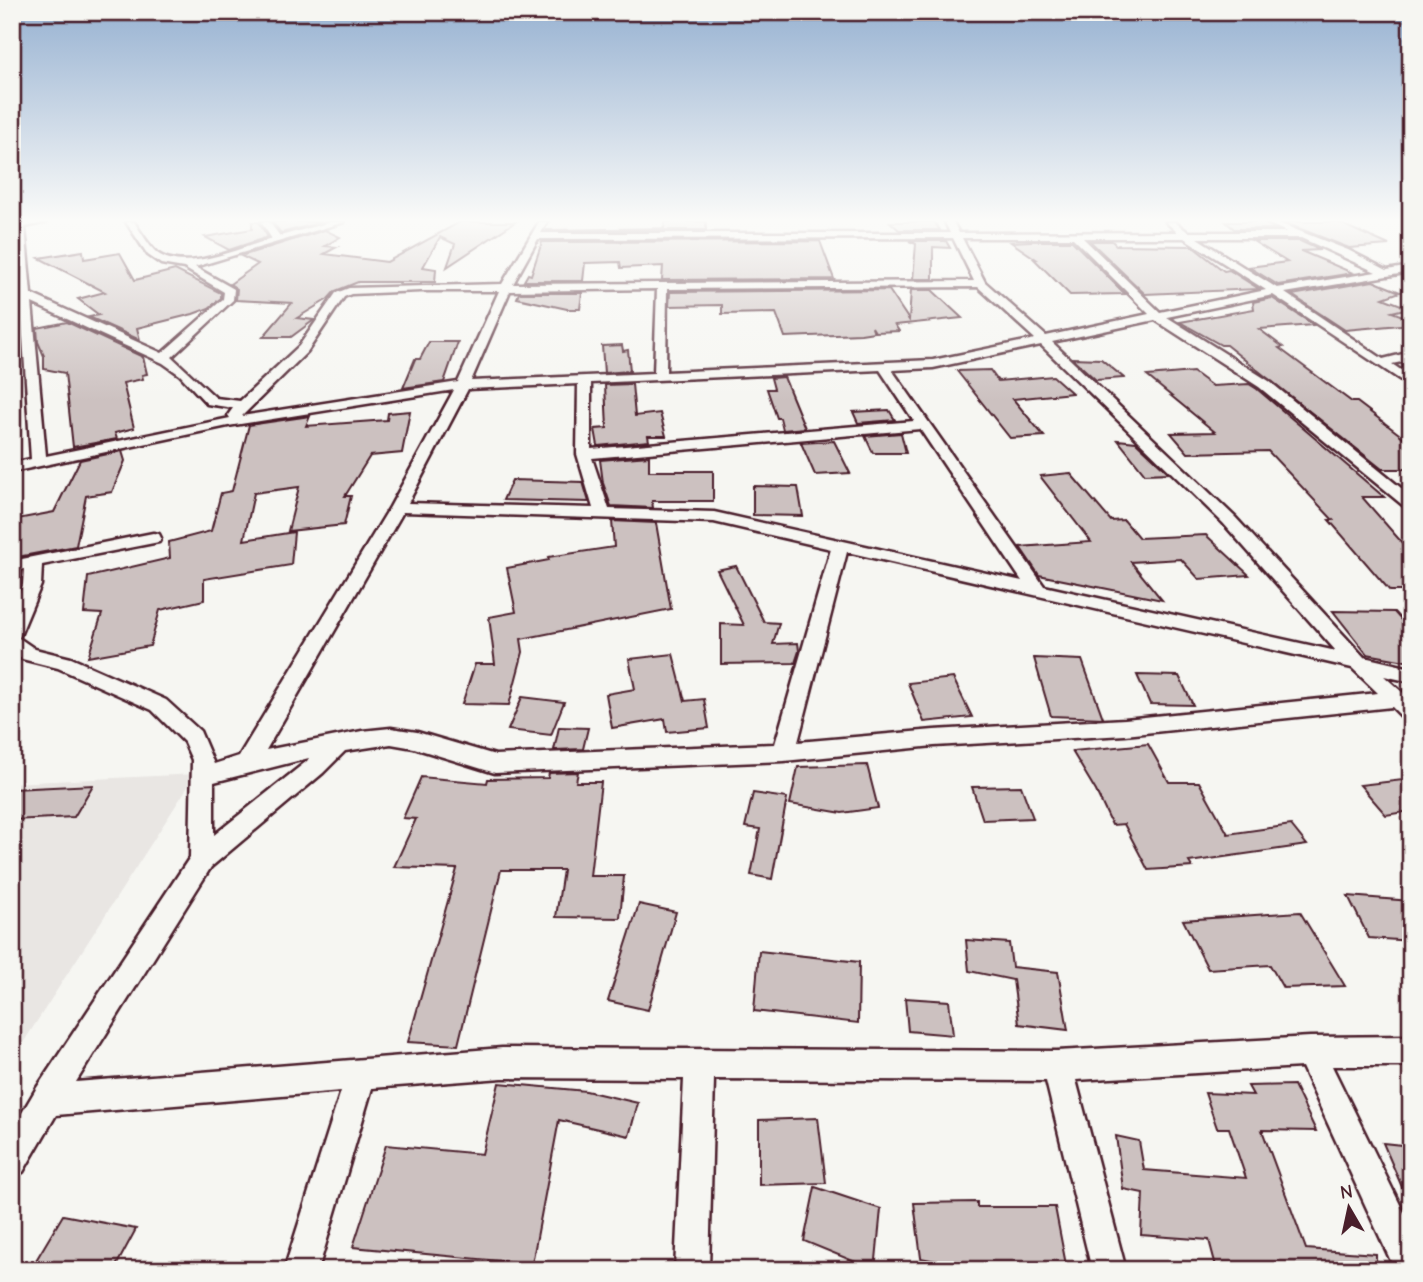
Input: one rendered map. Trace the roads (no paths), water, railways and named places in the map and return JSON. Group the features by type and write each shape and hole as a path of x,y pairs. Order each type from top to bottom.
{"street":[{"path":"167,360 166,356 230,295 230,291 214,282"},
{"path":"247,763 398,507 463,385 509,282"},
{"path":"1122,282 1157,316 1264,384 1411,504"},
{"path":"1260,282 1411,383"},
{"path":"12,468 228,422 463,385 933,363 1325,282"},
{"path":"228,422 303,349 340,295 359,290 981,284 1043,340 1229,520 1358,663 1404,706"},
{"path":"660,376 662,286"},
{"path":"21,292 167,360 212,401 243,406"},
{"path":"21,292 38,462"},
{"path":"1381,363 1411,356"},
{"path":"883,366 1036,588"},
{"path":"585,380 584,454 602,513"},
{"path":"584,454 922,425"},
{"path":"398,507 714,517 1411,675"},
{"path":"12,566 153,538"},
{"path":"784,752 840,545"},
{"path":"12,634 32,585 33,562"},
{"path":"12,643 29,654 65,663 159,705 192,737 203,760 202,859"},
{"path":"203,776 247,763 391,736 416,740 495,764 784,752 934,737 1125,727 1404,706"},
{"path":"12,1161 47,1100 202,859 315,767 337,745"},
{"path":"47,1100 502,1063 1057,1066 1310,1052 1411,1051"},
{"path":"1310,1052 1411,1265"},
{"path":"692,1270 700,1065"},
{"path":"1057,1066 1109,1270"},
{"path":"301,1270 361,1076"}]}
